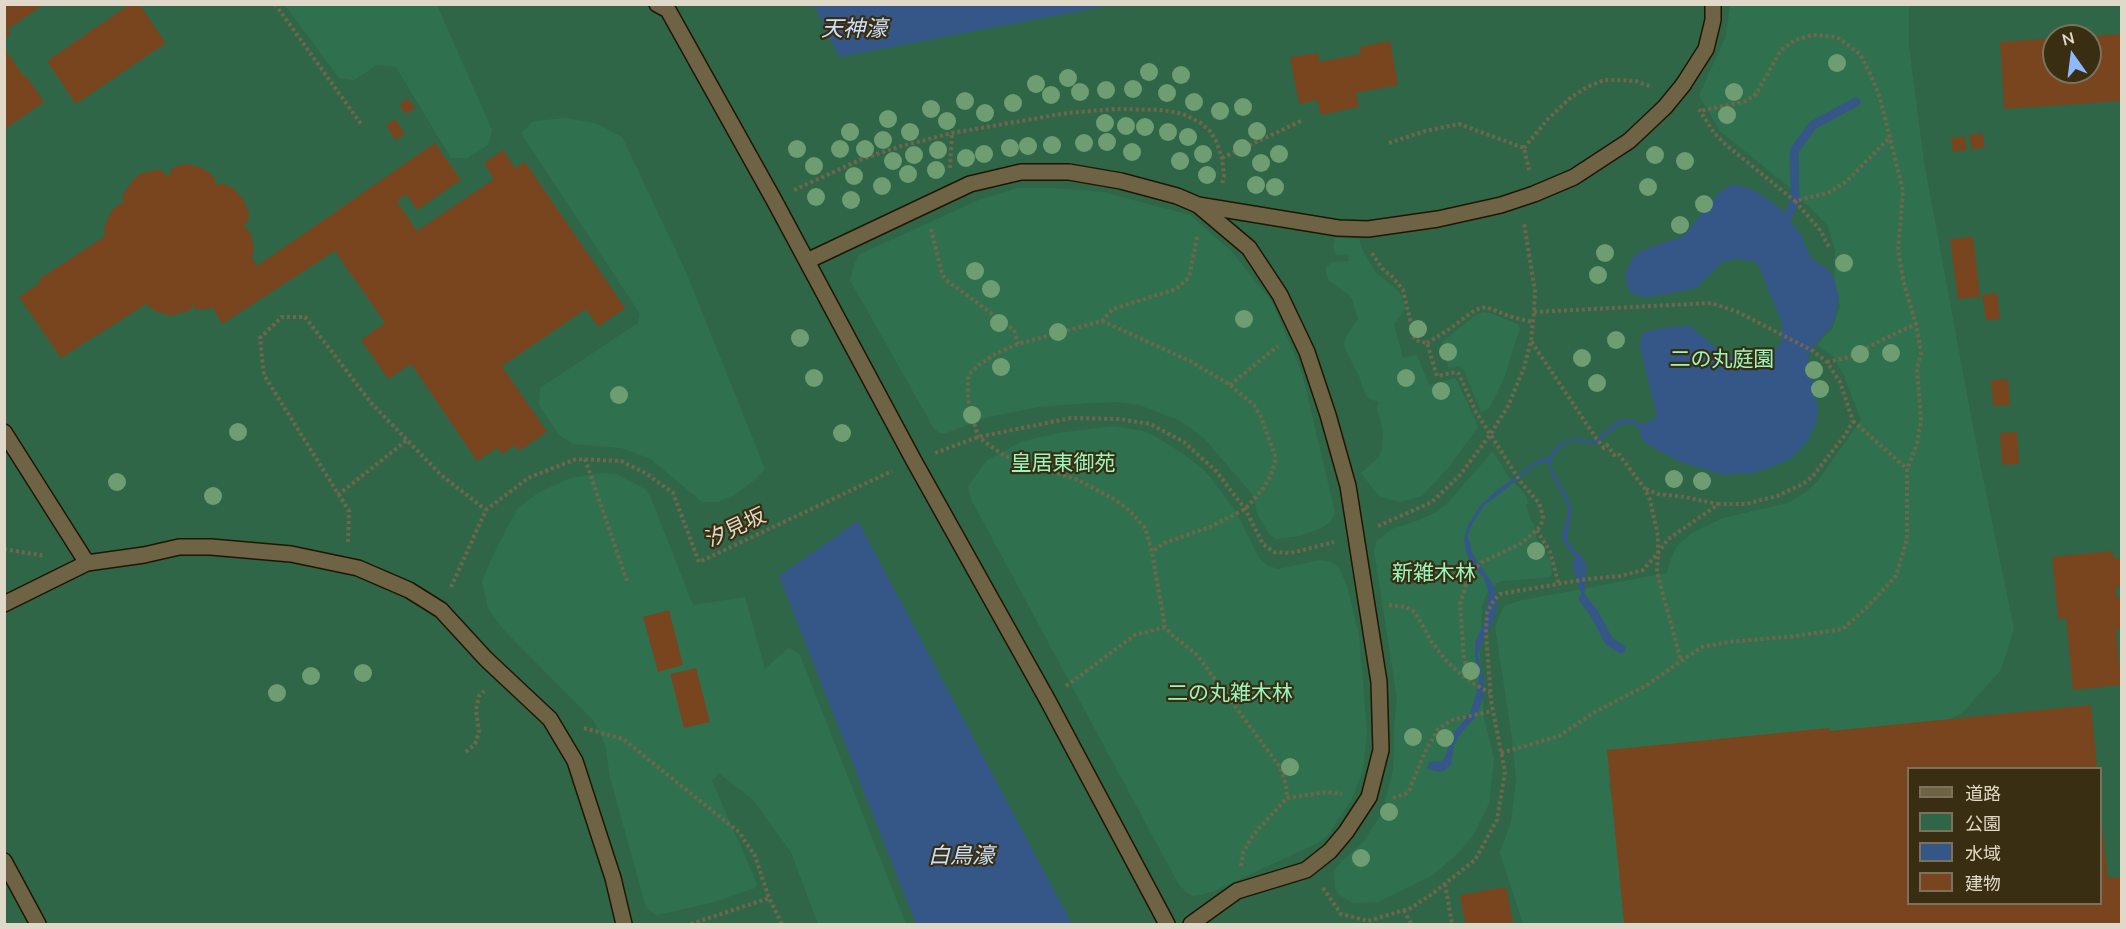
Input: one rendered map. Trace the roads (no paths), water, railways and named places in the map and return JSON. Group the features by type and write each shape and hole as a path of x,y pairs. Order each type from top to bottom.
{"street":[{"path":"657,4 668,10 774,200 914,461 1047,699 1167,924"},
{"path":"807,261 970,184 1021,172 1069,172 1121,181 1177,196 1198,205 1338,228 1368,229 1438,219 1527,197 1574,177 1629,141 1665,107 1683,86 1706,49 1713,20 1713,4"},
{"path":"1191,924 1237,891 1306,870 1330,851 1347,832 1369,797 1381,750 1378,682 1368,607 1348,486 1328,415 1298,330 1280,295 1249,248 1198,205"},
{"path":"4,432 87,563"},
{"path":"4,604 87,563 144,555 179,547 211,546 291,554 358,568 409,590 441,610 550,719 574,761 613,878 624,924"},
{"path":"4,861 38,924"}],"water":[{"name":"天神濠","path":"814,5 1111,5 839,57"},
{"path":"1738,185 1753,190 1779,207 1801,235 1811,258 1830,271 1839,297 1835,318 1830,328 1808,356 1818,410 1816,423 1807,442 1791,458 1772,467 1752,473 1724,475 1681,462 1652,447 1641,438 1639,427 1632,424 1620,424 1596,444 1572,441 1563,445 1552,458 1551,467 1572,510 1567,539 1586,564 1583,599 1572,565 1575,557 1564,543 1562,535 1568,513 1567,503 1550,472 1548,462 1536,465 1484,506 1472,524 1468,535 1472,553 1494,586 1496,594 1497,610 1478,655 1484,679 1484,697 1475,718 1461,733 1454,745 1451,765 1439,772 1427,769 1429,762 1441,761 1444,758 1455,731 1470,713 1476,695 1479,678 1475,642 1484,623 1489,593 1484,578 1470,563 1464,539 1468,525 1479,507 1498,489 1541,458 1549,458 1561,442 1576,438 1594,441 1618,420 1630,419 1642,424 1657,416 1640,347 1642,334 1645,332 1668,327 1690,326 1716,348 1737,358 1750,359 1767,354 1781,343 1782,323 1757,262 1738,259 1722,262 1696,288 1643,297 1628,289 1625,274 1634,256 1641,251 1683,236 1721,191"},
{"name":"白鳥濠","path":"858,521 1072,924 916,924 779,576"}],"waterway":[{"path":"1787,217 1795,201 1794,151 1813,125 1856,102"},
{"path":"1583,599 1594,613 1609,641 1621,649"}],"park label":[{"name":"二の丸庭園","path":"1722,360"},
{"name":"皇居東御苑","path":"1063,464"},
{"name":"新雑木林","path":"1434,574"},
{"name":"二の丸雑木林","path":"1230,694"}]}
